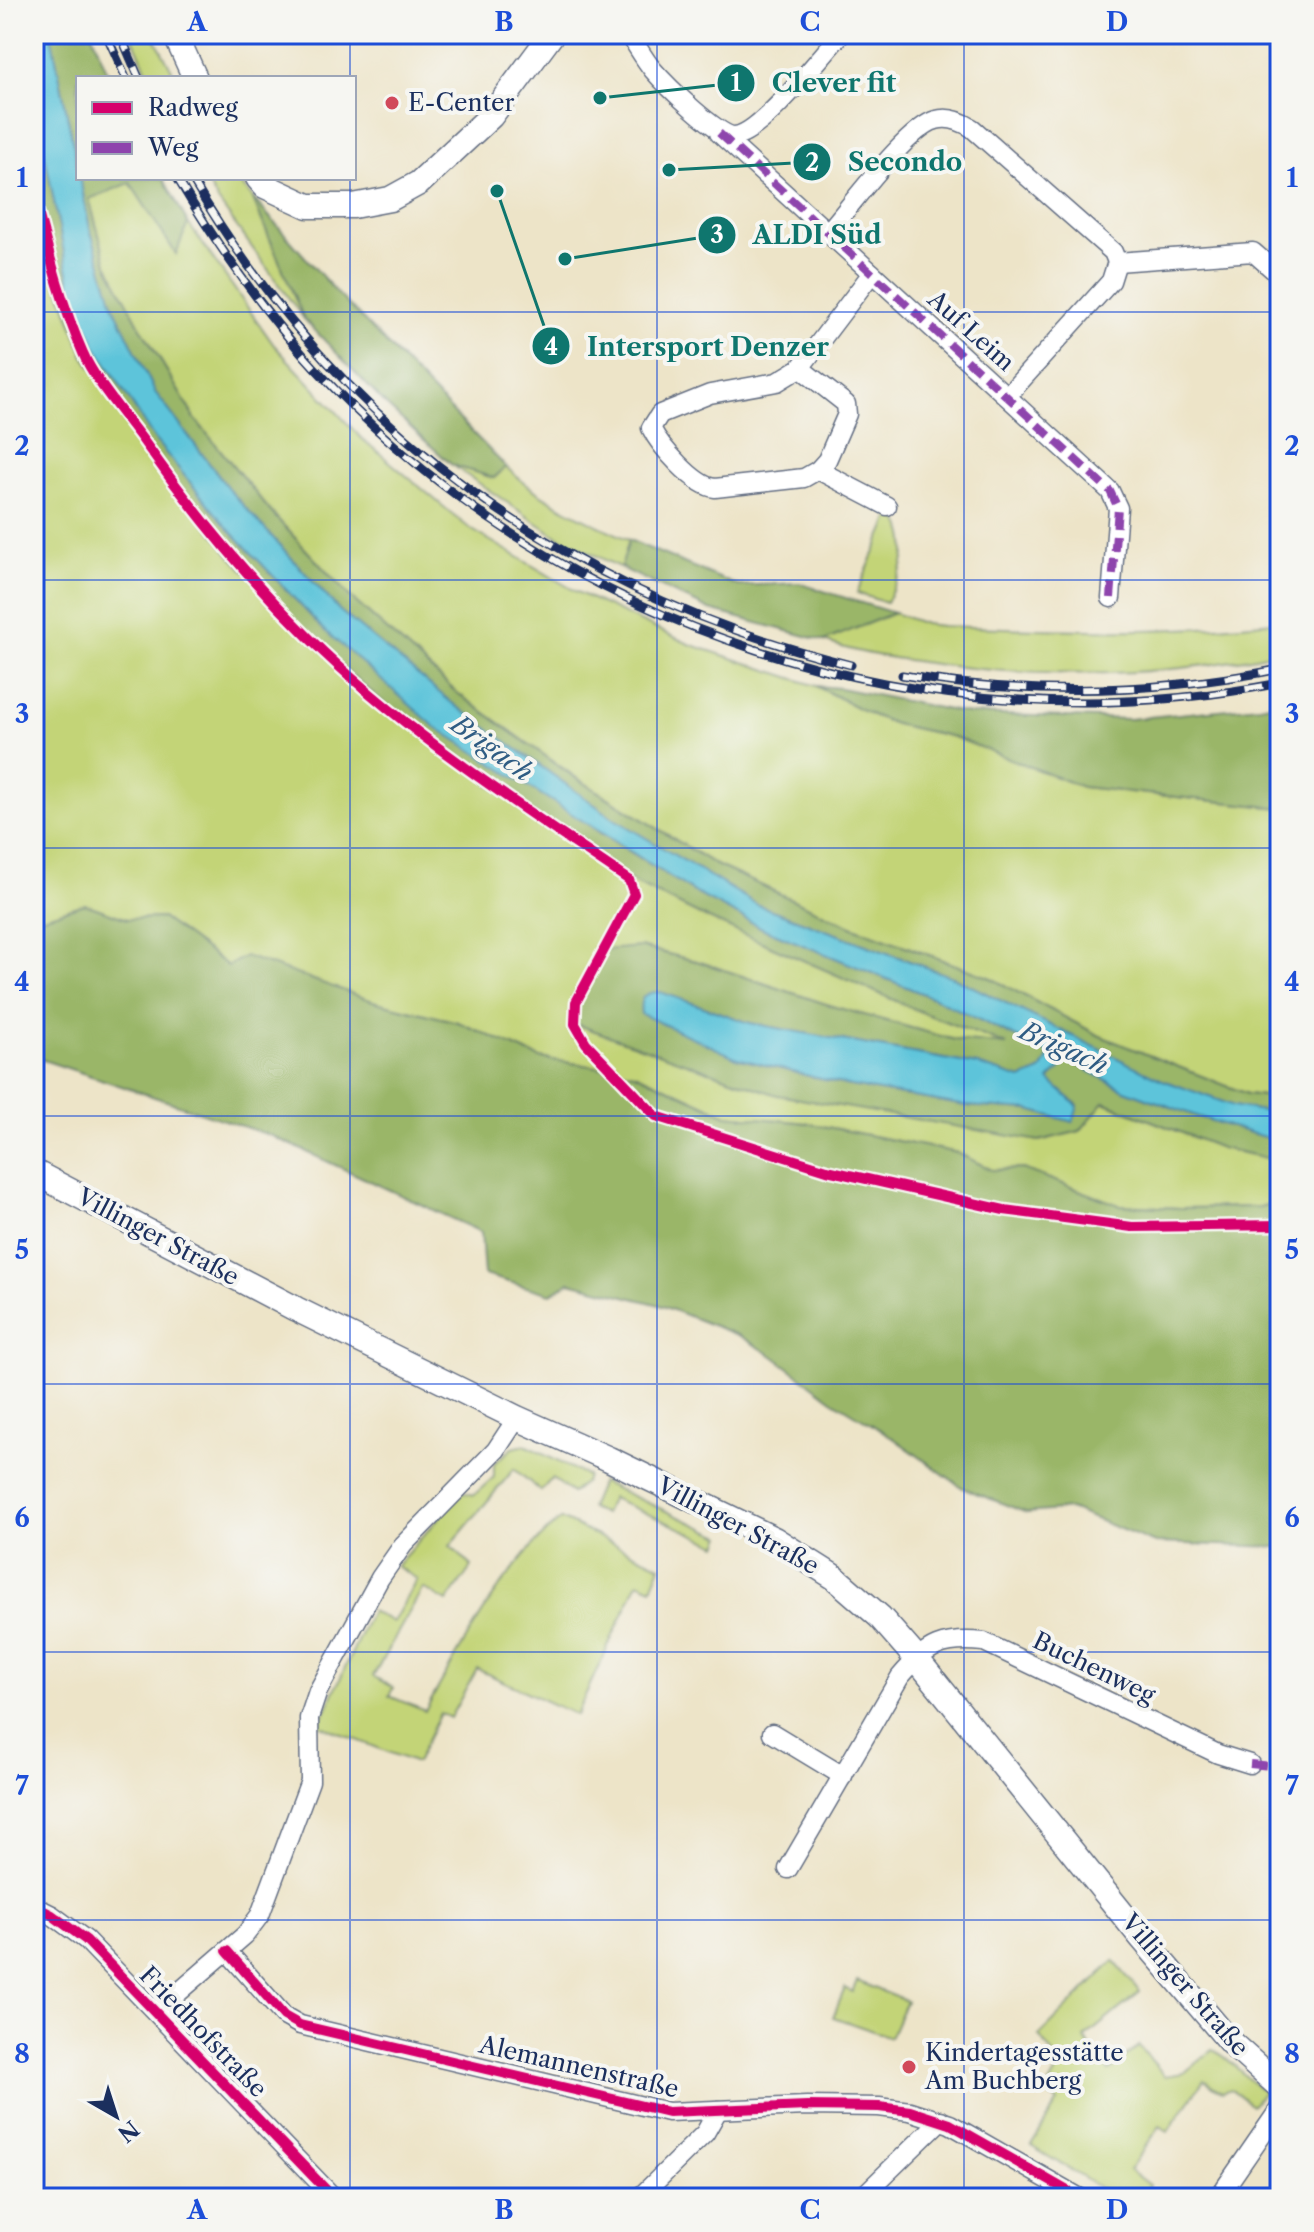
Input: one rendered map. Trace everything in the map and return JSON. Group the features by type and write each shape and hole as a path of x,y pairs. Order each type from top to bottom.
{"main road":[{"path":"175,34 194,76"},
{"path":"260,180 265,186 308,206 353,206 390,199 419,183 491,116 552,34"},
{"name":"Villinger Straße","path":"34,1172 296,1309 774,1539 834,1577 880,1617 916,1658 1141,1937 1231,2043 1280,2087"}],"street":[{"name":"Auf Leim","path":"629,34 653,70 719,133 1110,491 1118,508 1111,598"},
{"path":"719,133 735,136 749,132 841,34"},
{"path":"828,232 912,135 936,120 950,119 972,128 1113,252 1117,262 1111,281 1007,396"},
{"path":"1117,262 1253,252 1277,273"},
{"path":"800,368 846,404 847,414 827,460 804,478 704,487 658,441 651,428 660,414 710,394 777,382 800,368 872,273"},
{"path":"818,470 887,506"},
{"path":"156,2012 245,1935 260,1915 310,1781 309,1718 318,1691 380,1578 403,1545 496,1450 517,1418"},
{"name":"Buchenweg","path":"916,1658 941,1642 984,1642 1218,1754 1250,1764"},
{"path":"788,1869 900,1677 916,1658"},
{"path":"772,1733 843,1776"},
{"name":"Friedhofstraße","path":"34,1906 86,1940 334,2198"},
{"name":"Alemannenstraße","path":"227,1951 284,2016 300,2025 668,2112 807,2106 879,2107 910,2111 965,2131 1080,2198"},
{"path":"1218,2198 1280,2108"},
{"path":"639,2198 705,2133 718,2110"},
{"path":"861,2198 941,2120"}],"green space":[{"path":"51,34 92,34 109,76 76,76 76,159"},
{"path":"131,34 153,34 175,76 149,76"},
{"path":"34,99 70,283 95,345 155,439 227,527 324,630 600,833 697,894 764,929 936,999 1050,1054 1041,1071 1021,1079 977,1065 750,1023 660,992 737,1058 845,1085 966,1106 1029,1110 1073,1122 1078,1105 1048,1080 1069,1060 1125,1090 1280,1142 1280,1161 1221,1148 1104,1102 1080,1131 1039,1141 777,1095 575,1024 576,1002 604,950 640,947 700,962 835,1007 955,1040 1007,1045 926,1014 702,916 629,880 486,782 398,715 311,640 232,557 156,460 84,356 54,275 34,197"},
{"path":"80,180 164,180 188,223 176,254 130,183 89,199 107,264 139,324 195,419 271,512 349,596 456,692 574,777 716,865 851,926 991,978 1100,1036 1247,1094 1280,1098 1280,1114 1234,1106 1159,1079 955,978 758,905 616,820 452,703 340,611 231,492 155,392 114,307 90,229"},
{"path":"206,180 238,180 252,197 304,319"},
{"path":"130,182 176,253 188,223 274,345 360,437 469,528 577,592 689,644 816,686 895,724 954,737 1082,787 1280,808 1280,1098 1247,1094 1100,1036 991,978 851,926 716,865 574,776 456,692 349,596 271,512 195,419 107,264 89,198"},
{"path":"34,197 54,275 84,356 156,459 232,557 311,640 398,715 486,782 629,880 702,916 926,1014 1011,1046 955,1040 835,1007 700,962 640,947 575,1024 633,1042 970,1127 1039,1141 1080,1131 1103,1102 1221,1148 1280,1161 1280,1201 1260,1207 1119,1205 1023,1169 992,1170 958,1153 807,1123 727,1115 635,1073 540,1058 458,1022 228,966 162,918 127,919 85,904 40,918 34,926"},
{"path":"252,197 336,292 506,467 494,478 452,465 387,406 304,319"},
{"path":"452,465 494,478 506,467 549,500 629,540 621,568 555,535"},
{"path":"893,510 900,522 905,545 902,568 886,603 857,593"},
{"path":"629,540 738,586 798,583 894,613 824,641 710,610 621,568"},
{"path":"894,613 925,624 942,626 1069,630 1153,630 1280,621 1280,652 1191,667 1055,673 920,662 859,652 824,641"},
{"path":"816,686 969,714 1129,719 1280,702 1280,808 1082,787 954,737 895,724"},
{"path":"85,904 127,919 162,918 228,966 245,956 376,1002 458,1022 540,1058 635,1073 727,1115 807,1123 958,1153 992,1170 1023,1169 1119,1205 1260,1207 1280,1201 1280,1547 1155,1543 1070,1509 1027,1513 963,1488 740,1336 660,1305 570,1282 551,1294 484,1275 481,1232 272,1136 34,1057 34,926 39,918"},
{"path":"525,1445 587,1476 585,1482 572,1493 552,1478 541,1491 514,1469 450,1546 472,1566 447,1602 423,1588 373,1676 393,1688 389,1696 425,1711 502,1583 540,1538 561,1519 661,1566 652,1588 638,1582 576,1715 477,1669 450,1718 440,1713 416,1763 319,1725 371,1611 393,1622 417,1579 396,1566 462,1492 474,1495 494,1477 494,1463 513,1448"},
{"path":"601,1482 722,1536 718,1545 612,1498 604,1514 590,1508"},
{"path":"1114,1961 1140,1992 1084,2038 1109,2071 1139,2046 1165,2076 1184,2073 1212,2050 1264,2091 1252,2105 1231,2089 1222,2092 1204,2080 1168,2131 1160,2126 1129,2170 1149,2185 1142,2198 1117,2198 1031,2146 1058,2102 1045,2093 1060,2064 1039,2036"},
{"path":"857,1981 906,2001 890,2037 833,2017 845,1988 852,1992"}],"water":[{"name":"Brigach","path":"34,34 51,34 76,159 76,180 80,180 90,229 114,307 155,392 231,492 340,611 452,703 616,820 758,905 955,978 1160,1079 1234,1106 1280,1114 1280,1142 1125,1090 1069,1060 1049,1080 1078,1106 1073,1122 1029,1110 966,1106 845,1085 737,1058 641,1014 643,997 660,992 750,1023 977,1065 1021,1079 1041,1071 1050,1054 936,999 764,929 697,894 434,726 324,630 227,527 154,439 95,345 70,283 34,99"}],"railway":[{"path":"106,34 125,76"},
{"path":"120,34 138,76"},
{"path":"178,180 241,276 295,345 411,459 518,537 633,601 756,650 884,683 1015,700 1148,700 1280,683"},
{"path":"192,180 251,269 317,351 391,425 470,490 556,547 649,595 747,634 851,665"},
{"path":"902,675 997,686 1091,689 1186,683 1280,669"}],"marked path":[{"path":"719,133 1110,491 1118,508 1111,598"},
{"path":"1250,1764 1280,1767"}],"cycle path":[{"path":"34,197 62,296 88,364 111,399 222,544 309,638 384,705 463,766 629,880 634,894 576,1002 575,1024 586,1043 656,1116 827,1170 1004,1210 1132,1227 1280,1225"},
{"path":"34,1906 86,1940 334,2198"},
{"path":"227,1951 284,2016 300,2025 668,2112 807,2106 879,2107 910,2111 950,2124 1080,2198"}],"place":[{"name":"Clever fit","path":"600,98"},
{"name":"E-Center","path":"392,103"},
{"name":"Secondo","path":"669,170"},
{"name":"Intersport Denzer","path":"497,191"},
{"name":"ALDI Süd","path":"565,259"},
{"name":"Kindertagesstätte Am Buchberg","path":"909,2067"}]}
